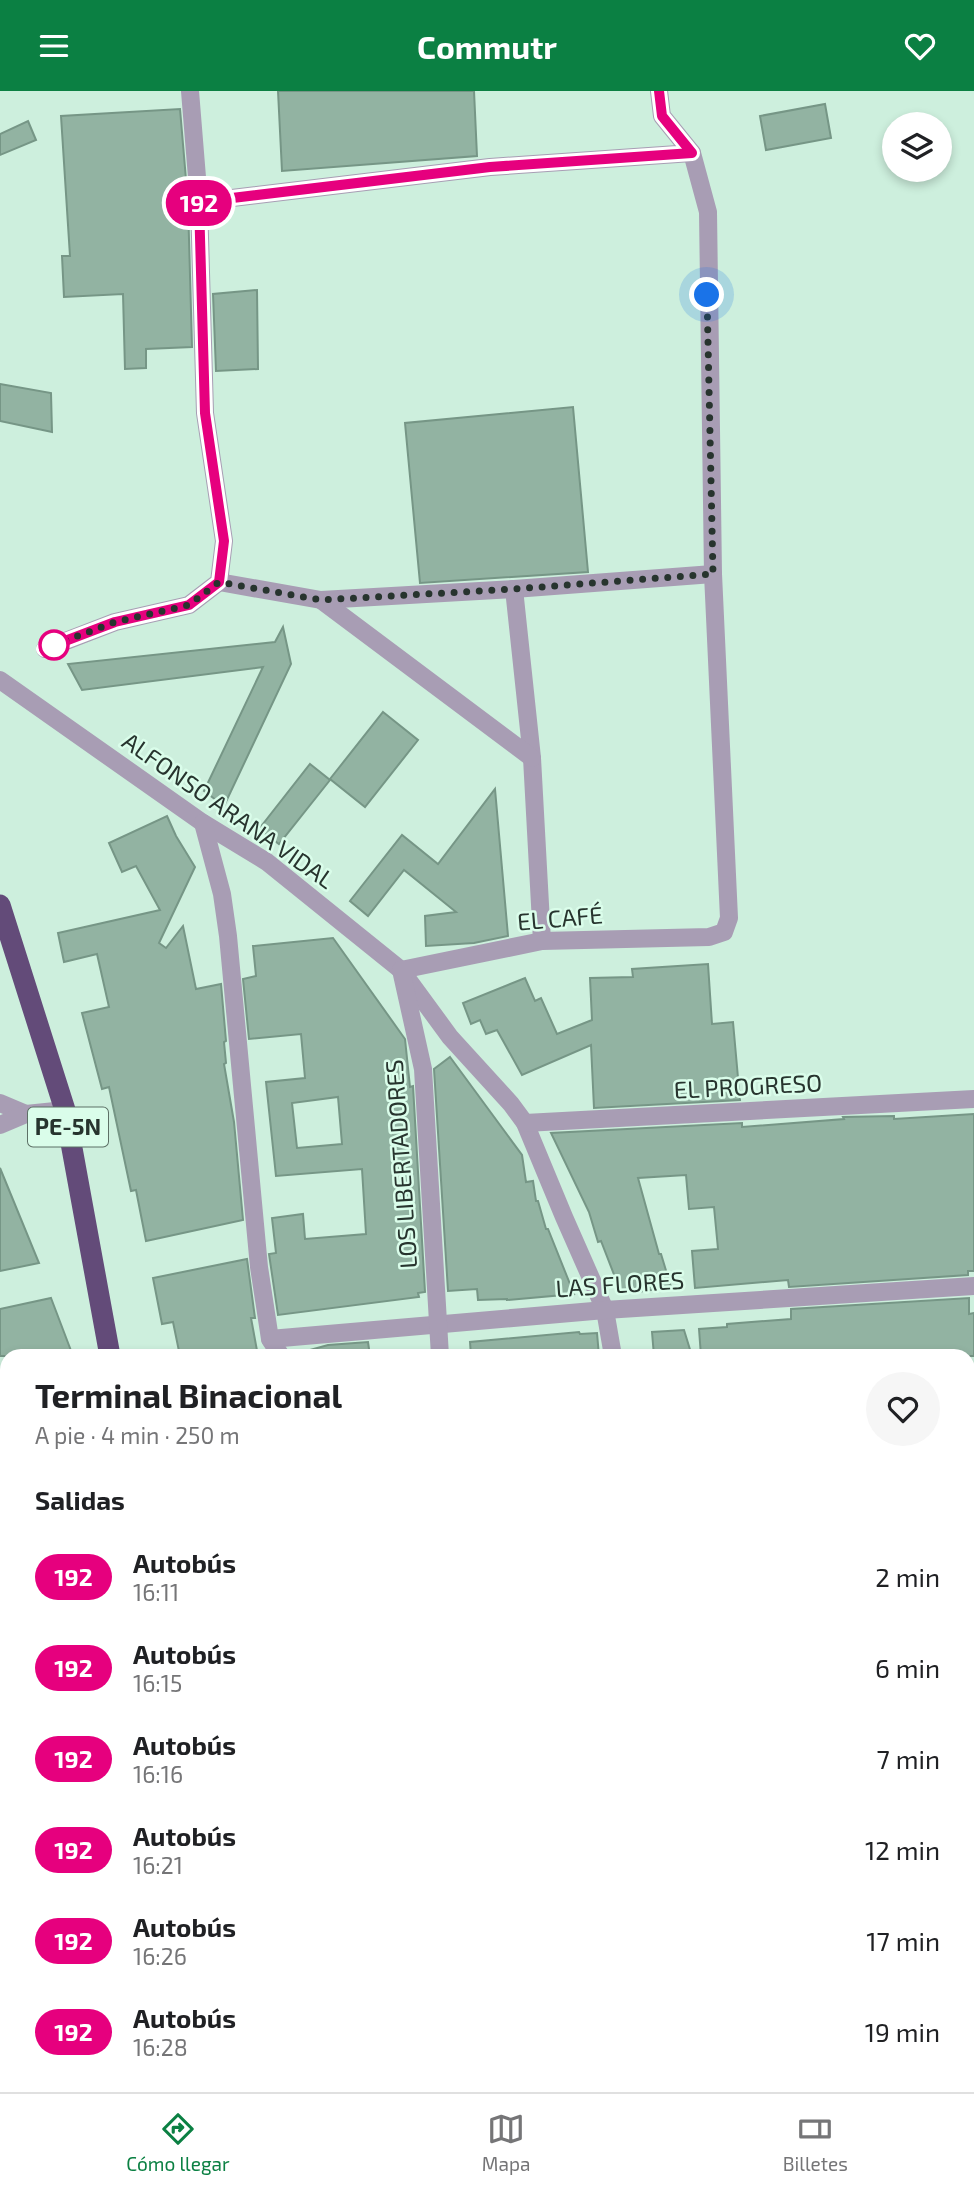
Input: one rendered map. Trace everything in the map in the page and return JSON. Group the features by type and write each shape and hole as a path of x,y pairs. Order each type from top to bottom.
{"highway":[{"name":"PE-5N","path":"0,905 65,1111 109,1349"}],"street":[{"path":"44,649 115,622 189,605 219,582 224,541 205,413 199,202 190,91"},
{"path":"219,582 321,600 713,574 708,212 692,153 662,116 659,91"},
{"path":"199,202 490,167 692,153"},
{"name":"EL CAFÉ","path":"401,970 542,941 709,937 724,932 729,918 713,574"},
{"path":"514,589 532,758 542,941"},
{"path":"321,600 532,758"},
{"name":"ALFONSO ARANA VIDAL","path":"0,680 203,823 267,862 401,970 450,1037 526,1123 605,1310 612,1349"},
{"path":"203,823 222,894 229,936 259,1267 270,1339 276,1349"},
{"name":"LOS LIBERTADORES","path":"401,970 423,1069 439,1349"},
{"name":"EL PROGRESO","path":"526,1123 974,1099"},
{"path":"0,1103 26,1114"},
{"path":"0,1125 26,1114 65,1111"},
{"name":"LAS FLORES","path":"270,1339 605,1310 974,1286"}],"building":[{"path":"278,91 474,91 477,156 282,171"},
{"path":"825,104 831,138 766,150 760,116"},
{"path":"180,109 188,203 192,347 146,349 146,368 125,369 123,294 64,297 62,256 70,256 61,116"},
{"path":"28,121 36,140 0,155 0,134"},
{"path":"257,290 258,369 216,371 213,294"},
{"path":"0,384 51,393 52,432 0,421"},
{"path":"573,407 588,572 420,583 405,423"},
{"path":"283,627 291,664 224,806 204,791 263,667 82,690 68,664 275,642"},
{"path":"383,712 418,740 365,807 330,779"},
{"path":"310,764 330,780 279,844 259,829"},
{"path":"495,789 508,936 474,943 426,946 425,916 456,912 404,870 368,916 350,901 402,835 438,864"},
{"path":"167,816 195,867 159,943 166,948 183,926 196,989 221,984 226,1041 224,1064 234,1122 243,1220 146,1241 136,1190 131,1191 109,1087 102,1089 82,1013 109,1007 97,954 64,962 58,933 160,910 136,866 122,872 109,843"},
{"path":"333,938 405,1039 410,1087 413,1086 425,1292 418,1293 419,1297 278,1315 269,1254 276,1253 272,1218 303,1214 305,1239 366,1234 362,1169 276,1176 266,1082 305,1078 301,1034 249,1039 243,979 256,976 253,946","holes":["338,1097 342,1144 297,1148 292,1103"]},
{"path":"708,964 712,1024 733,1022 740,1100 594,1108 591,1045 522,1075 497,1030 486,1034 480,1020 471,1024 463,1003 525,978 535,1001 541,998 557,1034 592,1020 590,978 633,977 632,969"},
{"path":"450,1057 522,1155 526,1182 533,1181 536,1201 546,1229 574,1294 478,1300 477,1289 448,1291 434,1069"},
{"path":"974,1114 974,1271 968,1271 968,1275 789,1287 788,1280 695,1288 692,1251 718,1249 714,1207 689,1209 686,1175 638,1178 671,1287 637,1292 637,1289 620,1290 601,1241 598,1242 589,1212 551,1133 742,1123 742,1127 844,1119 843,1117 894,1116 894,1119"},
{"path":"0,1168 39,1263 0,1271"},
{"path":"247,1259 255,1318 251,1318 257,1349 179,1349 173,1322 162,1324 153,1278"},
{"path":"51,1298 70,1349 0,1349 0,1309"},
{"path":"969,1298 969,1314 974,1313 974,1349 700,1349 699,1329 791,1319 791,1309"},
{"path":"684,1330 690,1349 653,1349 652,1332"},
{"path":"579,1332 597,1333 598,1349 470,1349 470,1342"},
{"path":"368,1342 369,1349 314,1349 328,1345"}],"bus line":[{"name":"192","path":"44,649 115,622 189,605 219,582 224,541 205,413 199,202 490,167 692,153 662,116 659,91"}],"route":[{"path":"54,645 115,622 189,605 219,582 321,600 713,574 707,295"}]}
